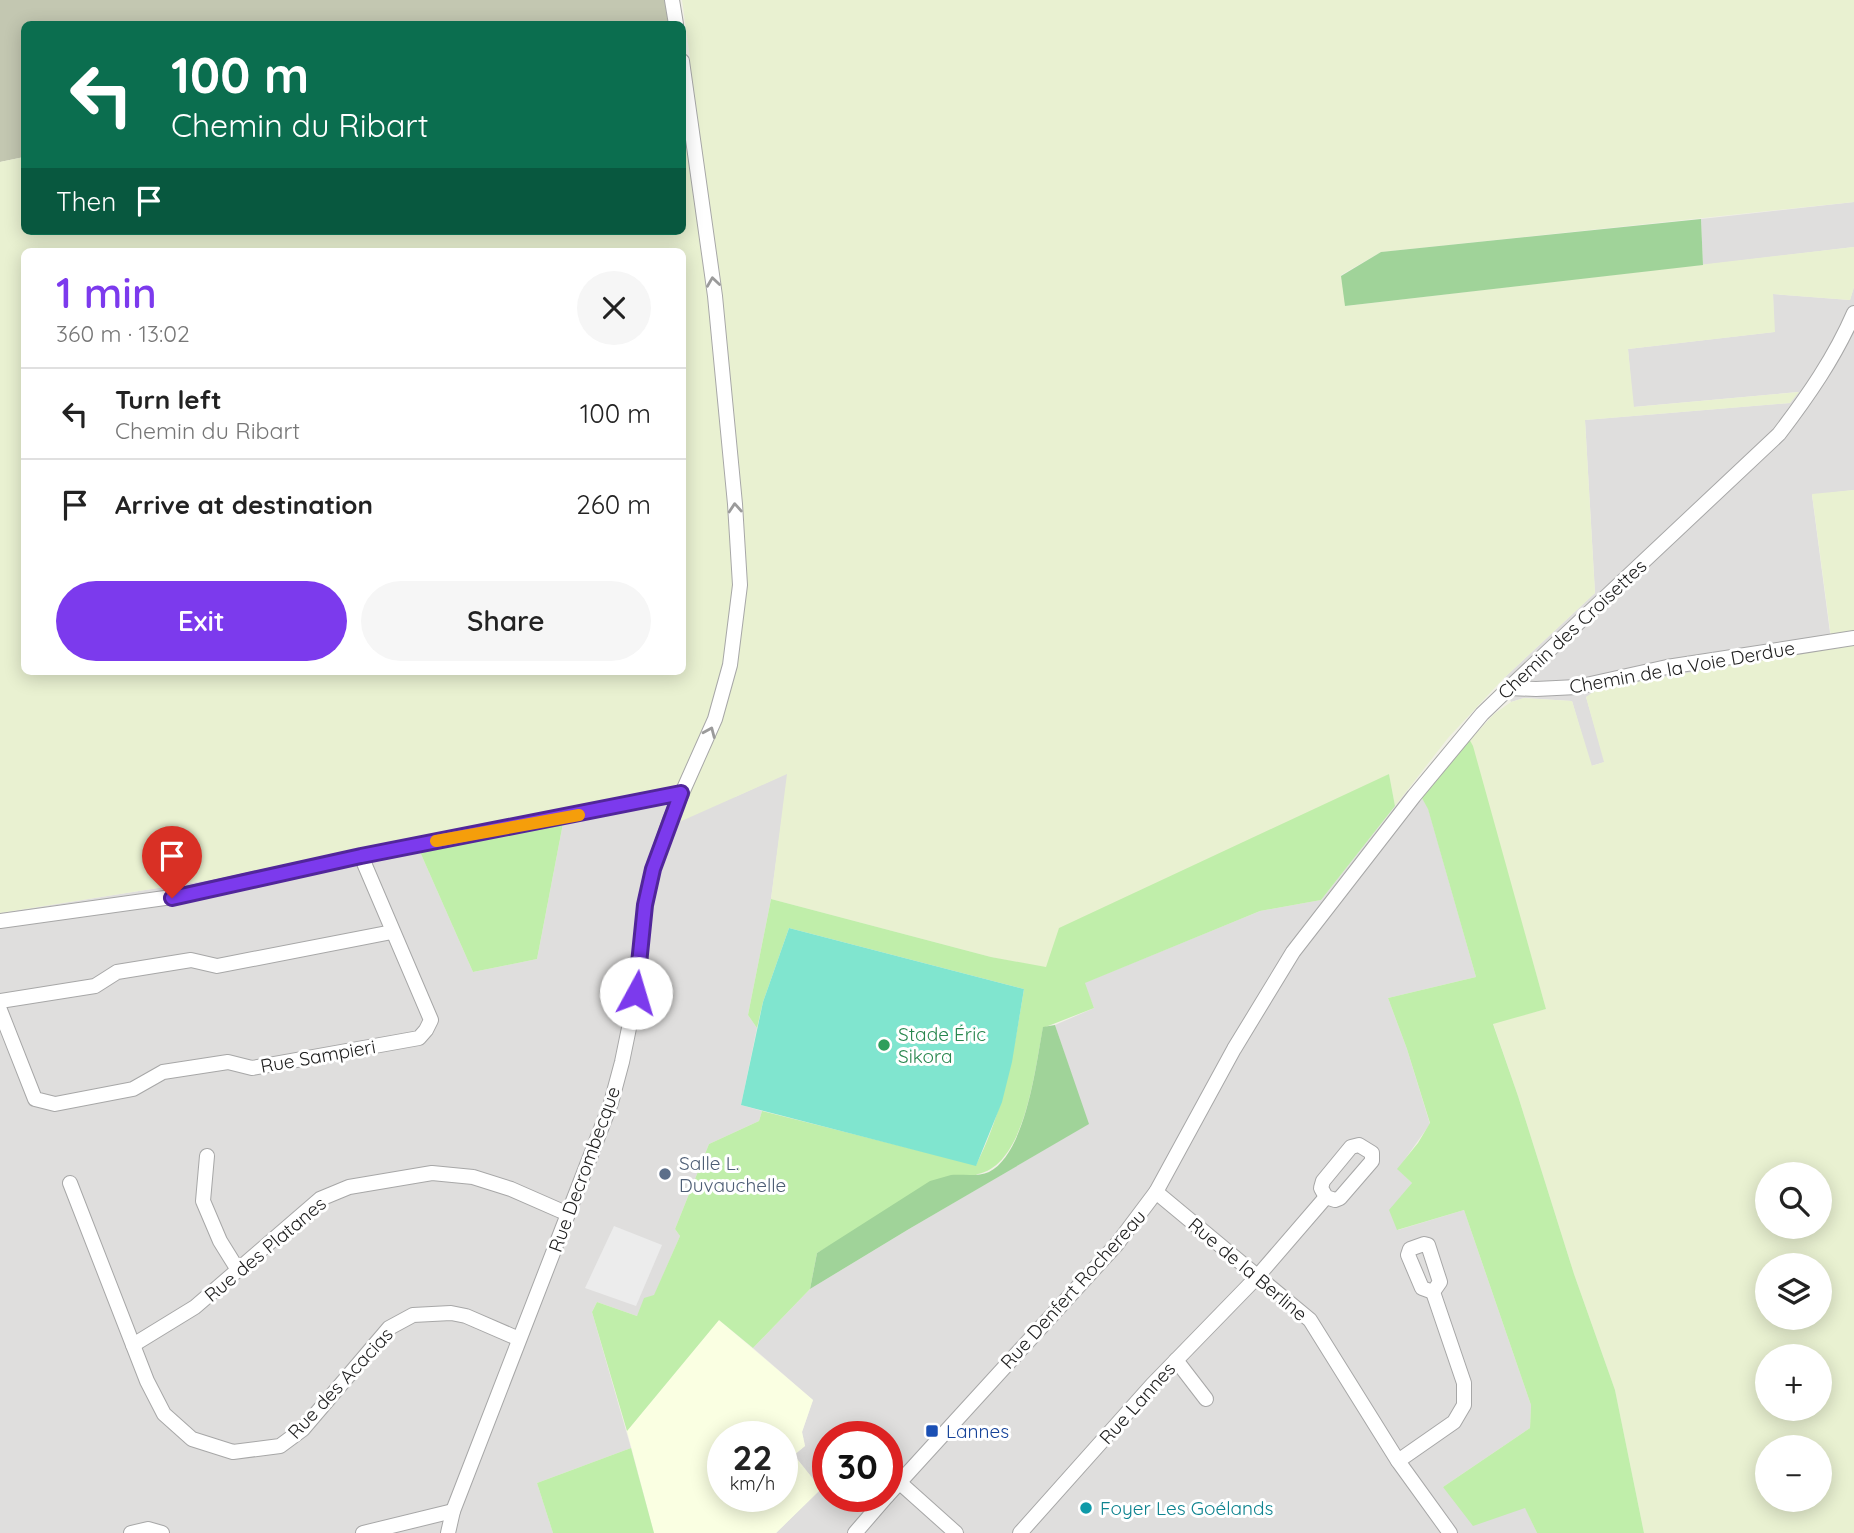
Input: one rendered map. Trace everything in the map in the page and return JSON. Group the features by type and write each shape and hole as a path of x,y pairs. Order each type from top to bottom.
{"street":[{"path":"672,0 676,21"},
{"name":"Rue Decrombecque","path":"448,1533 453,1511 611,1103 636,993 645,905 653,869 681,793 692,773 718,708 730,665 740,585 735,504 715,296 686,89"},
{"name":"Chemin des Croisettes","path":"1293,952 1414,796 1482,714 1779,434 1810,392 1845,334 1854,313"},
{"name":"Chemin de la Voie Derdue","path":"1509,688 1536,690 1577,687 1667,667 1854,638"},
{"path":"0,920 172,898 361,856 681,793"},
{"name":"Rue Sampieri","path":"0,1010 35,1099 55,1104 133,1089 163,1072 228,1062 252,1068 419,1038 430,1020 361,856"},
{"path":"0,1001 95,986 117,972 191,960 217,965 392,932"},
{"name":"Rue Denfert Rochereau","path":"903,1478 1117,1244 1156,1192 1234,1049 1293,952"},
{"path":"207,1156 203,1201 220,1241 238,1270"},
{"name":"Rue des Platanes","path":"133,1345 195,1307 320,1199 349,1187 432,1173 473,1177 511,1189 568,1214"},
{"name":"Rue des Acacias","path":"69,1183 133,1345 164,1415 192,1439 233,1452 280,1446 303,1429 389,1328 413,1315 467,1315 519,1339"},
{"name":"Rue de la Berline","path":"1156,1192 1310,1320 1398,1461 1450,1533"},
{"name":"Rue Lannes","path":"1020,1533 1176,1360 1257,1277 1326,1197"},
{"path":"1398,1461 1454,1422 1464,1405 1464,1383 1433,1292"},
{"path":"1176,1360 1206,1399"},
{"path":"903,1486 956,1533"},
{"path":"363,1533 453,1511"},
{"name":"Rue Denfert Rochereau","path":"855,1533 873,1512"},
{"path":"131,1533 148,1529 162,1533"}],"shaded area":[{"path":"0,0 668,0 672,21 21,21 21,158 0,162"},
{"path":"682,0 1854,0 1854,202 1381,252 1341,275 1346,306 1854,247 1854,287 1850,300 1773,294 1775,332 1628,349 1634,407 1799,392 1790,403 1585,420 1595,593 1503,679 1448,738 1395,806 1389,774 1046,968 991,957 771,899 787,774 677,823 670,820 681,794 361,856 0,913 0,162 21,158 21,235 686,235 686,58 690,58"},
{"path":"1854,202 1854,247 1703,265 1701,219"},
{"path":"1854,287 1854,490 1812,495 1832,648 1586,697 1605,762 1591,766 1572,701 1524,698 1511,702 1503,679 1595,593 1585,420 1790,403 1798,392 1633,407 1628,349 1774,332 1773,294 1850,300"},
{"path":"1854,490 1854,635 1831,637 1812,494"},
{"path":"1854,645 1854,1533 1644,1533 1615,1390 1574,1274 1493,1023 1546,1009 1470,740 1494,714 1511,702 1524,698 1572,701 1592,766 1604,762 1586,697 1597,689"},
{"path":"788,773 771,899 748,1015 757,1028 741,1105 762,1111 759,1121 709,1144 675,1229 680,1236 654,1296 637,1316 597,1302 592,1312 631,1448 537,1483 553,1533 0,1533 0,913 417,845 473,972 537,959 564,818 644,802 735,797"},
{"path":"1408,790 1414,796 1418,791 1428,808 1476,977 1388,998 1430,1124 1398,1169 1412,1183 1398,1230 1464,1210 1531,1405 1530,1428 1443,1487 1525,1507 1537,1533 776,1533 812,1498 812,1512 903,1512 903,1421 812,1421 812,1478 798,1460 798,1452 805,1446 802,1432 813,1400 753,1348 810,1289 1088,1124 1055,1025 1094,1008 1084,983 1260,911 1321,900"},
{"name":"Stade Éric Sikora","path":"789,928 1024,989 1012,1062 1002,1102 976,1166 741,1105 763,1002"},
{"path":"614,1226 662,1245 636,1306 585,1288"},
{"path":"719,1320 813,1400 802,1432 805,1446 798,1452 798,1421 707,1421 707,1512 797,1512 776,1533 654,1533 627,1431"},
{"path":"798,1460 812,1478 812,1498 798,1511"}],"green space":[{"path":"1701,219 1703,265 1345,306 1341,276 1381,252"},
{"path":"1466,733 1473,746 1546,1009 1493,1024 1574,1274 1615,1390 1644,1533 1537,1533 1525,1508 1473,1526 1443,1487 1530,1428 1531,1405 1464,1210 1397,1230 1389,1210 1412,1183 1397,1169 1430,1123 1388,998 1476,977 1428,809 1418,791"},
{"path":"1389,774 1395,806 1321,900 1260,911 1085,983 1094,1008 1043,1028 1026,1112 1018,1134 994,1166 853,1232 817,1253 810,1289 753,1348 719,1320 627,1431 592,1312 597,1302 637,1316 644,1298 654,1295 680,1236 675,1229 709,1144 759,1121 762,1111 976,1165 1001,1101 1024,989 789,928 763,1002 757,1028 748,1015 771,899 991,957 1046,967 1059,928"},
{"path":"564,818 537,959 473,972 417,845"},
{"path":"1055,1025 1089,1124 810,1289 817,1253 930,1181 951,1175 985,1174 1002,1162 1021,1128 1033,1084 1043,1027"},
{"path":"631,1448 654,1533 553,1533 537,1483"}],"slow traffic":[{"path":"436,841 579,815"}],"place":[{"name":"Stade Éric Sikora","path":"884,1045"},
{"name":"Salle L. Duvauchelle","path":"665,1174"},
{"name":"Lannes","path":"932,1431"},
{"name":"Foyer Les Goélands","path":"1086,1508"}],"route":[{"path":"172,898 361,856 681,793 653,869 645,905 636,993"}]}
